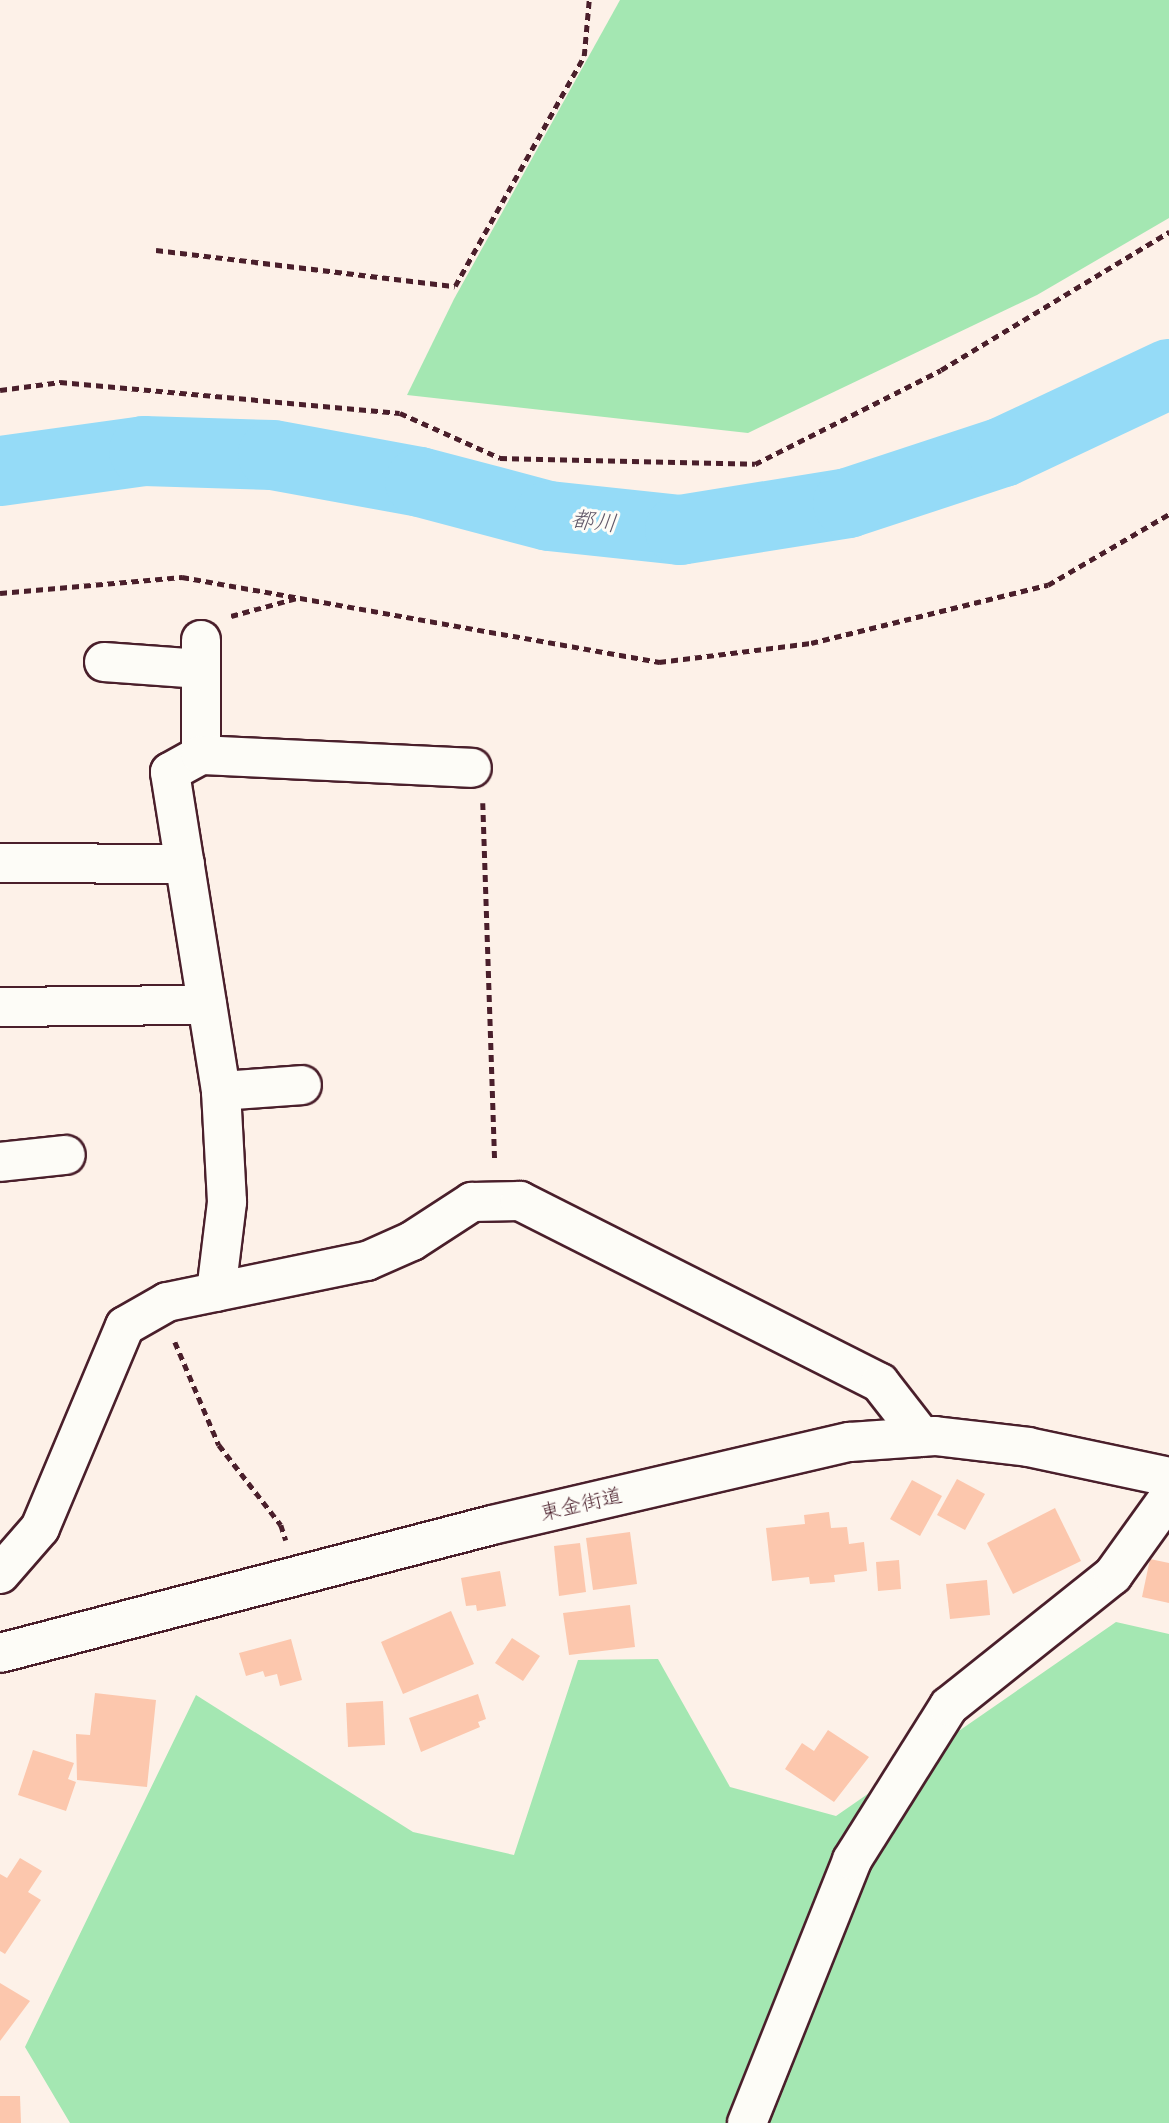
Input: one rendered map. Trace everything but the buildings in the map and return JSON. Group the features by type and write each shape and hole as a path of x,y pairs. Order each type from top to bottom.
{"main road":[{"path":"104,662 201,654 201,755"},
{"path":"216,1292 227,1202 220,1091 170,772 201,755 472,768"},
{"path":"0,863 185,864"},
{"path":"0,1007 207,1005"},
{"path":"220,1091 302,1085"},
{"path":"0,1162 66,1155"},
{"path":"0,1574 40,1528 125,1326 160,1306 367,1261 412,1241 472,1202 520,1200 880,1383 922,1437"},
{"name":"東金街道","path":"0,1653 298,1578 492,1525 836,1445 922,1437 1028,1447 1169,1477"},
{"path":"747,2123 852,1860 949,1706 1113,1575 1169,1497"}],"path":[{"path":"156,250 455,286 584,56 589,0"},
{"path":"0,390 60,382 400,413 500,458 755,464 942,370 1169,232"},
{"path":"0,593 182,577 659,662 811,643 1048,585 1169,514"},
{"path":"201,654 207,623 299,597"},
{"path":"472,768 482,782 496,1201"},
{"path":"160,1306 219,1446 281,1525 298,1578"}],"green space":[{"path":"620,0 1169,0 1169,218 1037,295 748,433 407,395 454,299"},
{"path":"1116,1622 1169,1634 1169,2123 70,2123 25,2047 196,1695 413,1832 514,1855 578,1660 658,1659 730,1787 836,1816"}],"waterway":[{"name":"都川","path":"0,471 144,451 273,455 420,482 549,516 680,530 848,503 1003,452 1169,374"}]}
